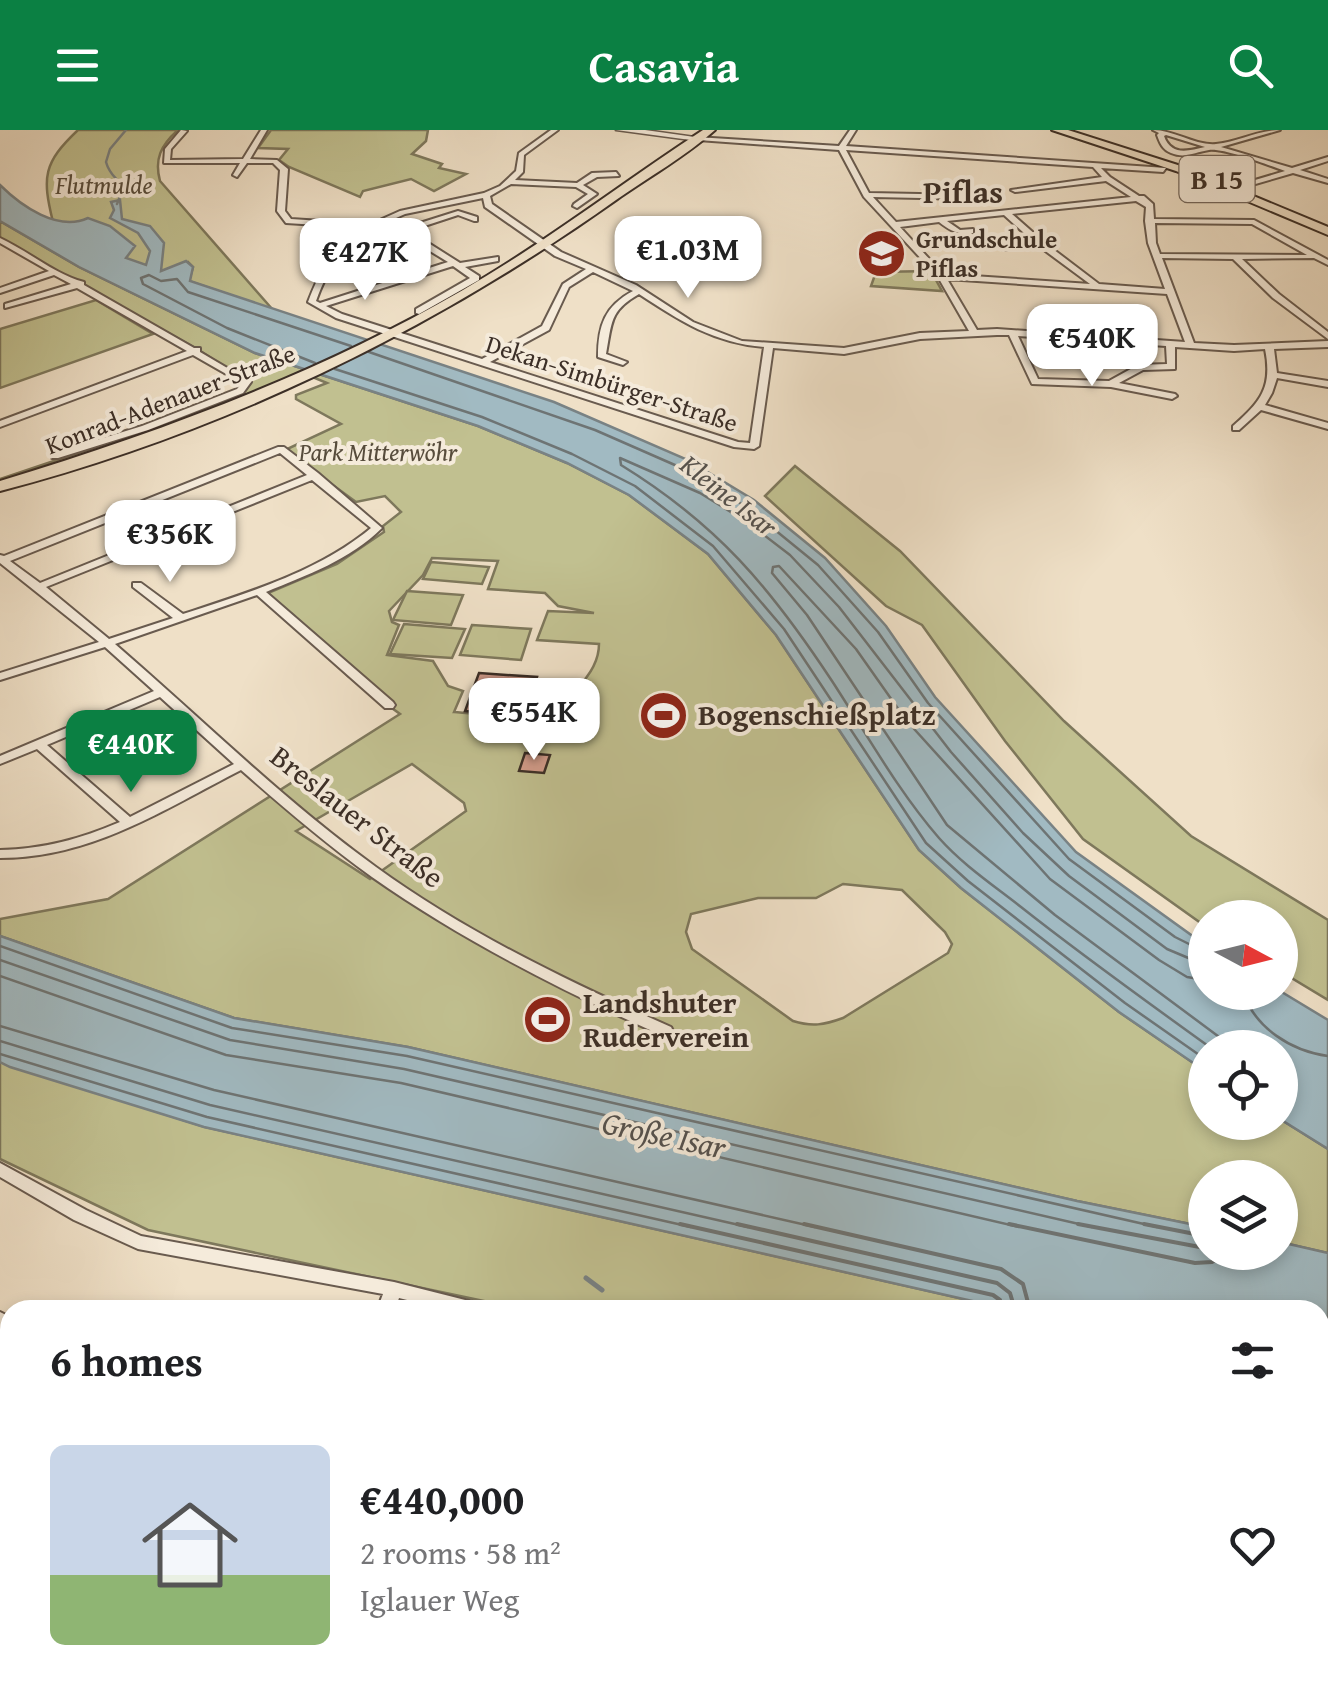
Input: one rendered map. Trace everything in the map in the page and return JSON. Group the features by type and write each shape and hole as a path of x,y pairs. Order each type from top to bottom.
{"main road":[{"name":"Konrad-Adenauer-Straße","path":"0,486 130,446 393,335 543,245 710,130"},
{"name":"B 15","path":"1057,130 1180,169 1328,229"},
{"name":"B 15","path":"1068,130 1176,164 1328,229"}],"street":[{"path":"237,174 264,130"},
{"path":"495,259 456,264 318,306 312,302 330,258 360,230 432,206 487,198 519,172 521,154 556,130"},
{"path":"620,130 1163,170"},
{"path":"841,148 853,130"},
{"path":"1277,130 1216,148 1186,154 1173,152 1160,135 1160,131 1216,148 1296,170 1328,181"},
{"path":"184,131 168,148 166,162 275,161 284,169 281,210 288,221 352,226 428,246 476,278 419,311"},
{"path":"841,148 867,196 941,276 974,332"},
{"path":"1248,185 1328,159"},
{"path":"1094,164 1107,178 1150,206 1157,256 1190,343"},
{"path":"509,182 578,184 596,175 616,174"},
{"path":"1014,190 1107,178"},
{"path":"577,206 593,194 578,184"},
{"path":"867,196 970,197"},
{"path":"487,198 488,206 543,245 639,291 710,334 769,346 844,351 920,336 974,332 1269,347 1328,344"},
{"path":"894,225 1141,198"},
{"path":"384,236 458,213 474,219"},
{"path":"1006,213 1098,286"},
{"path":"940,220 958,232 970,230"},
{"path":"1150,221 1254,222 1328,264"},
{"path":"0,240 244,378 246,387 145,428 55,456"},
{"path":"1006,248 1042,245"},
{"path":"1157,256 1317,257"},
{"path":"1236,257 1276,296 1328,336"},
{"path":"482,362 546,328 566,286 594,268"},
{"path":"0,291 57,272"},
{"path":"941,276 1172,292"},
{"path":"8,306 81,284"},
{"path":"624,362 601,355 600,346 616,303 639,291"},
{"name":"Dekan-Simbürger-Straße","path":"318,306 393,335 701,435 754,446 769,346"},
{"path":"1012,332 1035,382 1111,384 1172,396"},
{"path":"1111,384 1141,367 1172,367 1170,342"},
{"path":"1236,428 1260,407 1276,376 1269,347"},
{"path":"0,424 197,350"},
{"path":"1276,376 1328,384"},
{"path":"1260,407 1328,426"},
{"path":"0,677 258,591 332,562 377,531 370,520 282,449 1,559"},
{"path":"38,587 315,475"},
{"name":"Breslauer Straße","path":"1,559 107,640 243,764 372,870 552,982 666,1031"},
{"path":"137,585 179,617"},
{"path":"258,591 389,706"},
{"path":"0,760 161,692"},
{"path":"38,743 127,821"},
{"path":"0,854 27,855 86,844 243,764"},
{"path":"0,1169 80,1215 138,1242 437,1300"},
{"path":"390,1300 394,1289"}],"green space":[{"name":"Flutmulde","path":"78,130 178,130 160,153 160,181 273,310 189,281 193,267 188,262 163,272 53,222 47,193 48,172 58,152"},
{"path":"271,130 428,130 426,141 412,154 442,164 439,168 466,174 434,191 411,179 363,191 360,197 289,167 279,160 288,149 258,148"},
{"name":"Park Mitterwöhr","path":"0,221 79,267 255,353 478,426 567,463 629,495 708,554 776,635 919,850 961,888 1119,1012 1188,1059 1188,1140 1298,1140 1298,1130 1328,1149 1328,1253 1298,1246 1298,1160 1188,1160 1188,1224 408,1047 234,1018 0,936 0,919 108,899 400,714 348,676 268,593 337,564 384,532 383,526 401,512 385,496 356,502 285,450 341,424 296,399 296,395 327,383 303,373 78,458 0,479 231,397 247,382 199,350 0,240","holes":["432,558 498,561 488,589 545,593 558,606 594,613 548,611 537,640 599,644 593,667 577,688 556,705 533,716 454,712 463,691 448,686 433,661 387,655 399,625 392,622 389,611 423,575","412,764 464,803 466,811 370,879 296,831","843,884 902,890 945,932 952,944 948,953 843,1018 812,1025 793,1021 692,949 686,932 691,914 758,898 816,898"]},
{"path":"931,271 942,291 871,286 876,272"},
{"path":"96,300 153,334 0,388 0,329"},
{"path":"795,466 900,551 1064,721 1191,836 1295,900 1188,900 1188,914 1083,839 1005,741 922,625 886,606 765,496"},
{"path":"431,562 489,567 482,584 423,579"},
{"path":"407,591 463,595 451,625 393,620"},
{"path":"404,624 465,629 452,658 390,654"},
{"path":"472,625 531,629 521,660 460,655"},
{"path":"1298,902 1328,920 1328,1000 1298,982"},
{"path":"0,1062 205,1127 968,1300 479,1300 148,1230 0,1159"}],"water":[{"name":"Kleine Isar","path":"0,185 41,215 65,222 88,218 110,226 135,246 126,258 146,265 150,251 138,233 110,218 114,210 111,202 120,200 122,219 150,226 164,243 161,271 186,261 193,267 190,281 554,402 688,460 754,500 825,558 886,626 935,697 1076,852 1188,933 1188,1010 1298,1010 1298,1002 1328,1020 1328,1149 1298,1130 1298,1030 1188,1030 1188,1059 1119,1012 961,888 919,850 776,635 708,554 629,495 567,463 478,426 255,353 79,267 0,221"},
{"name":"Große Isar","path":"0,936 234,1018 408,1047 1188,1224 1188,1270 1298,1270 1298,1246 1328,1253 1328,1300 968,1300 204,1127 0,1062"}],"building":[{"path":"479,673 537,677 525,715 465,711"},
{"path":"525,753 550,755 544,773 519,771"}],"waterway":[{"path":"117,204 120,185 106,162 110,149 126,130"},
{"path":"586,1278 602,1290"}],"place":[{"name":"Grundschule Piflas","path":"881,253"},
{"name":"Bogenschießplatz","path":"663,715"},
{"name":"Landshuter Ruderverein","path":"548,1020"}],"district":[{"name":"Piflas","path":"963,192"}]}
